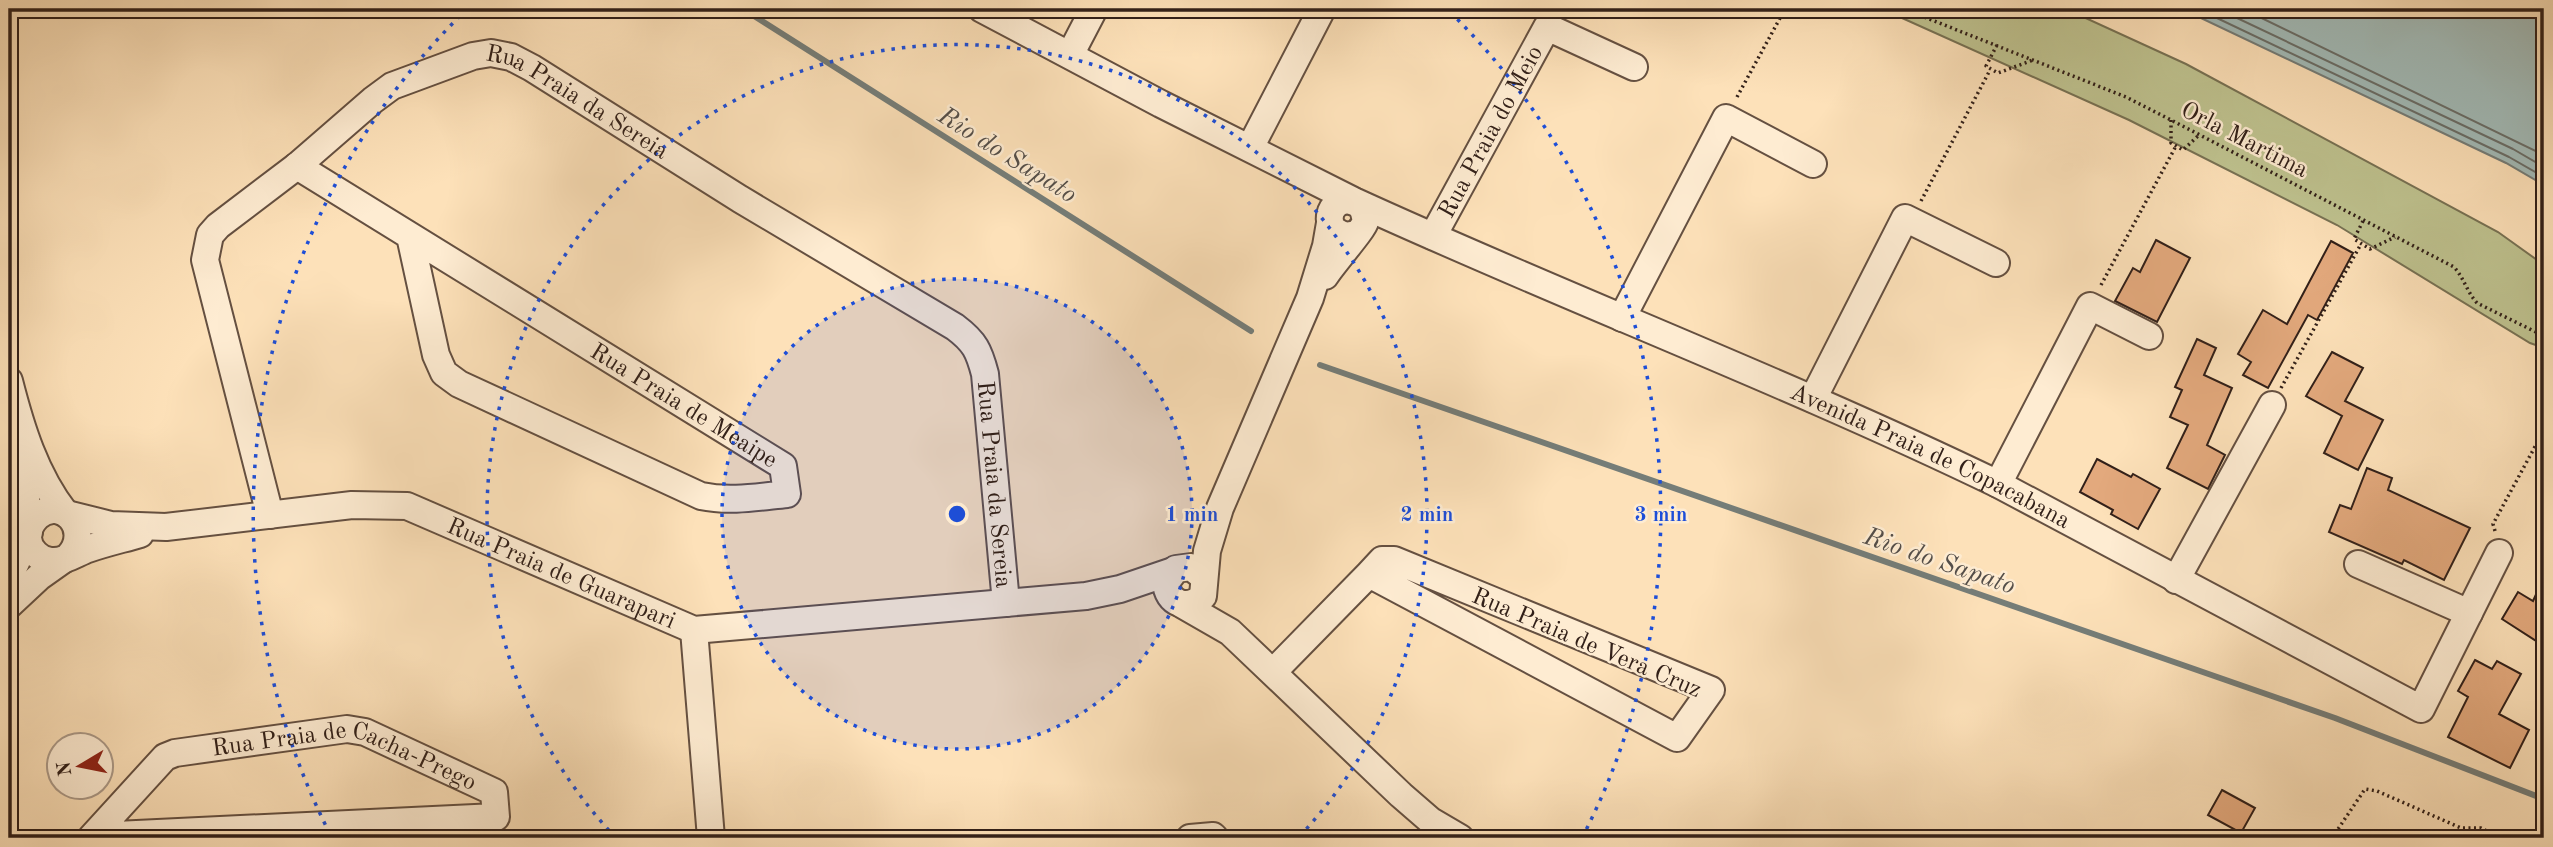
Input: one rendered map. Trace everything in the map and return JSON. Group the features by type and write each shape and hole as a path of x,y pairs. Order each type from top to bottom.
{"street":[{"name":"Avenida Praia de Copacabana","path":"982,9 1354,201 1813,398 1998,484 2421,709 2469,613"},
{"path":"1070,55 1094,9"},
{"path":"1250,148 1322,9"},
{"name":"Rua Praia do Meio","path":"1429,235 1547,27 1634,67"},
{"name":"Rua Praia da Sereia","path":"270,515 205,260 205,249 210,235 392,86 473,56 491,53 511,57 532,68 740,199 971,339 980,355 985,374 1006,603"},
{"path":"1622,318 1726,118 1812,164"},
{"name":"Avenida Praia de Copacabana","path":"1280,163 1329,222"},
{"name":"Rua Praia de Meaipe","path":"297,166 783,467 787,494 736,500 701,496 459,384 444,373 436,355 410,236"},
{"path":"1220,508 1197,547 1167,582 1167,589 1173,601 1181,605 1191,605 1203,596 1207,551 1220,508 1310,298 1326,246 1331,209 1340,201 1354,201 1361,206 1366,219 1310,298"},
{"path":"1813,398 1905,218 1996,263"},
{"path":"1329,222 1338,234 1350,236 1358,233"},
{"name":"Avenida Praia de Copacabana","path":"1358,233 1387,231 1429,235"},
{"path":"1998,484 2090,306 2149,336"},
{"path":"9,381 18,418 39,472 78,530 76,549 66,558 47,561 29,544 18,418"},
{"path":"2176,580 2272,405"},
{"name":"Rua Praia de Guarapari","path":"66,514 111,525 166,527 352,505 407,506 694,631 1086,596 1120,589 1175,570"},
{"path":"9,578 38,516 46,511 66,514"},
{"name":"Rua Praia de Guarapari","path":"9,605 39,577 66,558 166,527"},
{"path":"2358,564 2469,613 2499,553"},
{"name":"Rua Praia de Vera Cruz","path":"1273,672 1368,574 1382,560 1394,560 1711,690 1677,738 1368,574"},
{"path":"1175,570 1191,567 1204,579"},
{"name":"Rua Praia de Guarapari","path":"1204,579 1230,632"},
{"name":"Rua Praia de Guarapari","path":"1086,596 1181,605 1230,632 1401,795 1432,821 1460,838"},
{"path":"694,631 711,838"},
{"name":"Rua Praia de Cacha-Prego","path":"347,729 365,732 494,792 496,817 93,837 165,757 175,753 347,729"},
{"path":"1190,838 1215,838"}],"path":[{"path":"1726,118 1785,9"},
{"name":"Orla Martima","path":"1904,9 2126,97 2454,267 2477,303 2544,336"},
{"path":"1997,44 1986,66 1990,70 1998,73 2034,60"},
{"path":"1905,218 1922,200 1990,70"},
{"path":"2171,120 2171,143 2183,150 2199,135"},
{"path":"2090,306 2176,146"},
{"path":"2363,221 2354,239 2361,244 2370,248 2395,237"},
{"path":"2272,405 2361,244"},
{"path":"2499,553 2493,524 2544,430"},
{"path":"2332,838 2365,789 2377,791 2461,828 2481,828 2500,838"}],"green space":[{"path":"1882,9 2066,9 2186,64 2498,232 2544,265 2544,348 2530,343 2337,225 2129,120"}],"water":[{"path":"2182,9 2544,9 2544,185 2506,163"}],"building":[{"path":"2156,240 2190,258 2157,322 2115,301 2133,268 2140,272"},
{"path":"2331,241 2353,253 2317,320 2308,315 2268,388 2243,375 2251,362 2238,354 2263,310 2287,324"},
{"path":"2197,339 2216,348 2204,375 2232,388 2207,445 2225,455 2208,489 2167,468 2188,425 2170,417 2182,390 2175,387"},
{"path":"2332,352 2363,368 2345,401 2383,420 2358,470 2324,453 2342,416 2306,396"},
{"path":"2097,459 2160,489 2138,529 2111,514 2113,510 2080,492"},
{"path":"2367,468 2392,478 2388,490 2470,528 2444,580 2404,560 2402,564 2329,532 2340,505 2351,509"},
{"path":"2544,577 2544,646 2502,619 2518,592 2533,601"},
{"path":"2475,660 2492,669 2497,661 2521,674 2499,714 2529,730 2510,768 2448,737 2468,697 2458,691"},
{"path":"2222,790 2255,808 2241,833 2208,815"}],"waterway":[{"name":"Rio do Sapato","path":"743,9 1251,331"},
{"name":"Rio do Sapato","path":"1320,365 2335,718 2544,799"}]}
